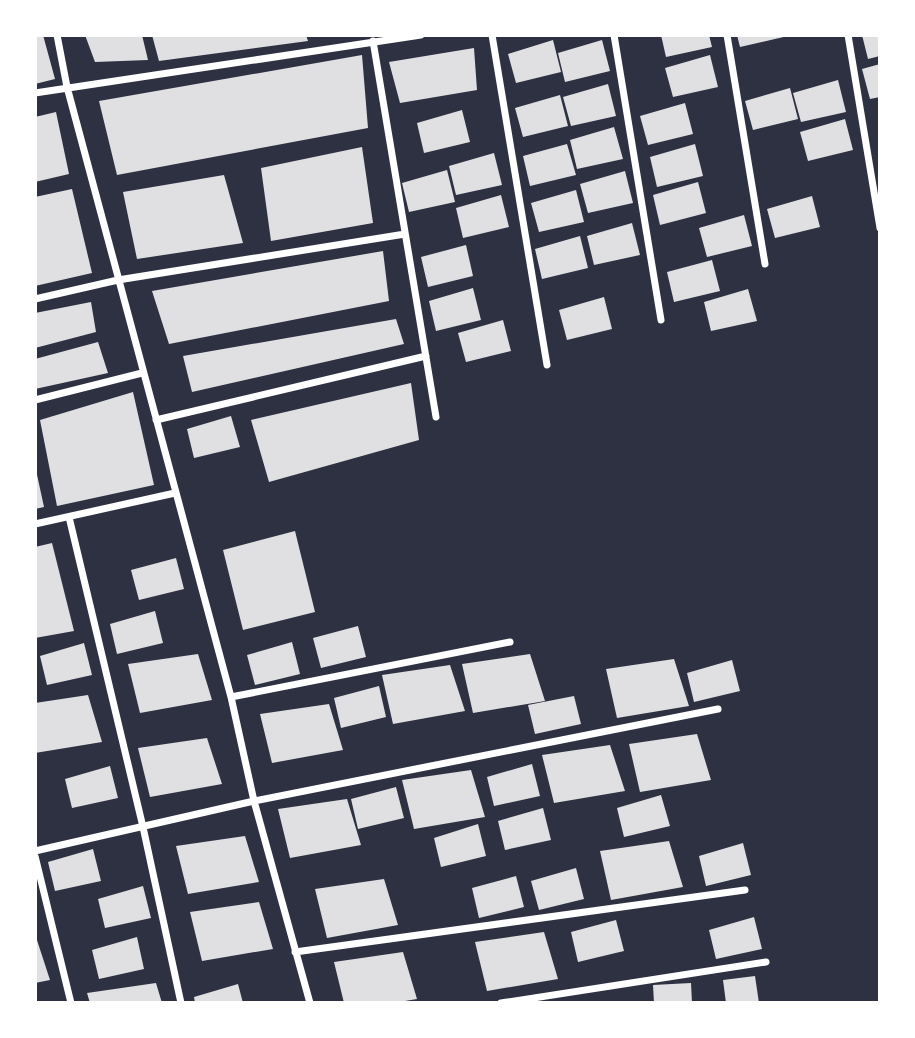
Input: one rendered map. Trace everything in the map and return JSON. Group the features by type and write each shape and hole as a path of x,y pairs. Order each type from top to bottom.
{"street":[{"path":"57,35 67,87 231,697 254,801 310,1003"},
{"path":"35,93 421,35"},
{"path":"492,35 547,365"},
{"path":"614,35 661,320"},
{"path":"726,35 765,264"},
{"path":"848,35 880,228"},
{"path":"373,41 436,417"},
{"path":"35,299 118,280 405,234"},
{"path":"156,421 426,356"},
{"path":"35,401 142,373"},
{"path":"35,524 175,493"},
{"path":"69,517 143,827 181,1003"},
{"path":"231,697 510,642"},
{"path":"35,851 254,801 718,709"},
{"path":"35,856 71,1003"},
{"path":"295,952 745,890"},
{"path":"501,1003 766,962"}],"building":[{"path":"35,35 43,35 55,79 35,84"},
{"path":"85,35 142,35 148,60 95,62"},
{"path":"152,35 306,35 308,41 159,61"},
{"path":"661,35 709,35 712,47 666,57"},
{"path":"737,35 788,35 788,36 740,47"},
{"path":"862,35 880,35 880,56 868,59"},
{"path":"553,40 561,72 516,83 508,54"},
{"path":"602,40 610,71 565,82 558,53"},
{"path":"474,48 477,90 400,103 389,62"},
{"path":"362,55 368,128 117,175 99,101"},
{"path":"710,55 718,87 673,97 665,68"},
{"path":"880,64 880,97 870,99 862,69"},
{"path":"838,80 846,112 801,122 793,93"},
{"path":"608,84 616,116 571,126 563,97"},
{"path":"790,88 798,119 753,130 745,101"},
{"path":"560,95 568,126 523,137 515,108"},
{"path":"685,103 693,134 648,145 640,116"},
{"path":"462,110 470,142 424,153 417,123"},
{"path":"56,112 69,174 35,182 35,117"},
{"path":"845,119 853,150 808,161 800,132"},
{"path":"614,127 623,159 577,169 570,140"},
{"path":"567,144 576,175 530,186 523,156"},
{"path":"695,144 703,176 657,187 650,157"},
{"path":"362,147 373,223 271,241 261,168"},
{"path":"494,153 502,185 456,195 449,166"},
{"path":"447,170 455,202 409,212 402,183"},
{"path":"625,171 633,203 588,213 580,184"},
{"path":"224,175 243,243 137,259 123,192"},
{"path":"698,182 706,213 660,225 653,195"},
{"path":"72,189 92,273 35,286 35,197"},
{"path":"576,190 584,222 539,232 531,203"},
{"path":"501,195 509,227 463,238 456,208"},
{"path":"812,196 820,227 775,238 767,209"},
{"path":"744,215 752,246 707,257 699,228"},
{"path":"632,223 640,255 594,265 587,236"},
{"path":"580,236 588,268 542,279 535,249"},
{"path":"466,245 473,276 428,287 421,257"},
{"path":"383,251 389,301 169,344 152,291"},
{"path":"712,260 720,291 674,302 667,272"},
{"path":"473,288 481,320 436,331 429,301"},
{"path":"748,289 757,321 711,331 704,302"},
{"path":"604,297 612,329 567,340 559,310"},
{"path":"91,302 96,332 35,348 35,313"},
{"path":"396,319 404,344 192,392 183,356"},
{"path":"503,320 511,351 466,362 458,333"},
{"path":"98,342 108,373 35,389 35,359"},
{"path":"411,383 419,440 269,482 251,420"},
{"path":"133,392 154,485 57,506 40,420"},
{"path":"231,416 240,447 194,458 187,429"},
{"path":"35,471 44,507 35,509"},
{"path":"295,531 315,612 243,630 223,550"},
{"path":"52,543 74,631 35,638 35,547"},
{"path":"176,558 184,589 139,600 131,570"},
{"path":"155,611 163,643 117,654 110,624"},
{"path":"358,626 366,657 321,668 313,638"},
{"path":"292,642 300,674 255,685 247,655"},
{"path":"84,643 92,675 47,685 40,656"},
{"path":"198,654 212,700 140,713 128,664"},
{"path":"530,654 545,701 473,713 462,664"},
{"path":"674,659 689,706 617,718 606,669"},
{"path":"732,660 740,691 694,702 687,673"},
{"path":"450,665 465,711 393,724 382,675"},
{"path":"379,686 386,717 341,728 334,698"},
{"path":"88,695 102,742 35,753 35,703"},
{"path":"574,696 581,724 535,734 528,705"},
{"path":"329,704 343,750 272,763 260,714"},
{"path":"697,734 711,780 640,792 629,744"},
{"path":"207,738 222,784 150,797 138,748"},
{"path":"610,745 625,791 554,803 542,755"},
{"path":"532,764 540,796 494,806 487,777"},
{"path":"110,766 118,798 72,808 65,779"},
{"path":"471,770 485,817 414,829 402,780"},
{"path":"396,787 404,818 358,829 351,799"},
{"path":"661,795 670,826 624,837 617,808"},
{"path":"347,799 361,845 290,858 278,809"},
{"path":"543,808 551,840 505,850 498,821"},
{"path":"478,824 486,856 441,867 434,838"},
{"path":"245,836 259,882 188,894 176,846"},
{"path":"669,841 683,887 611,900 600,851"},
{"path":"743,843 751,875 706,886 699,856"},
{"path":"93,849 101,881 55,891 48,862"},
{"path":"576,868 584,899 539,910 531,881"},
{"path":"516,876 524,907 479,918 472,888"},
{"path":"384,879 398,925 327,938 315,889"},
{"path":"143,886 151,918 105,928 98,899"},
{"path":"259,902 273,949 202,961 190,912"},
{"path":"754,917 762,949 716,959 709,930"},
{"path":"616,920 624,951 578,962 571,932"},
{"path":"544,932 558,979 487,991 475,942"},
{"path":"35,934 50,980 35,983"},
{"path":"137,937 144,969 99,979 92,950"},
{"path":"403,952 417,999 393,1003 344,1003 334,962"},
{"path":"755,976 759,1003 726,1003 723,980"},
{"path":"156,983 162,1003 90,1003 87,993"},
{"path":"691,983 692,1003 654,1003 653,985"},
{"path":"238,984 243,1003 195,1003 194,997"}]}
